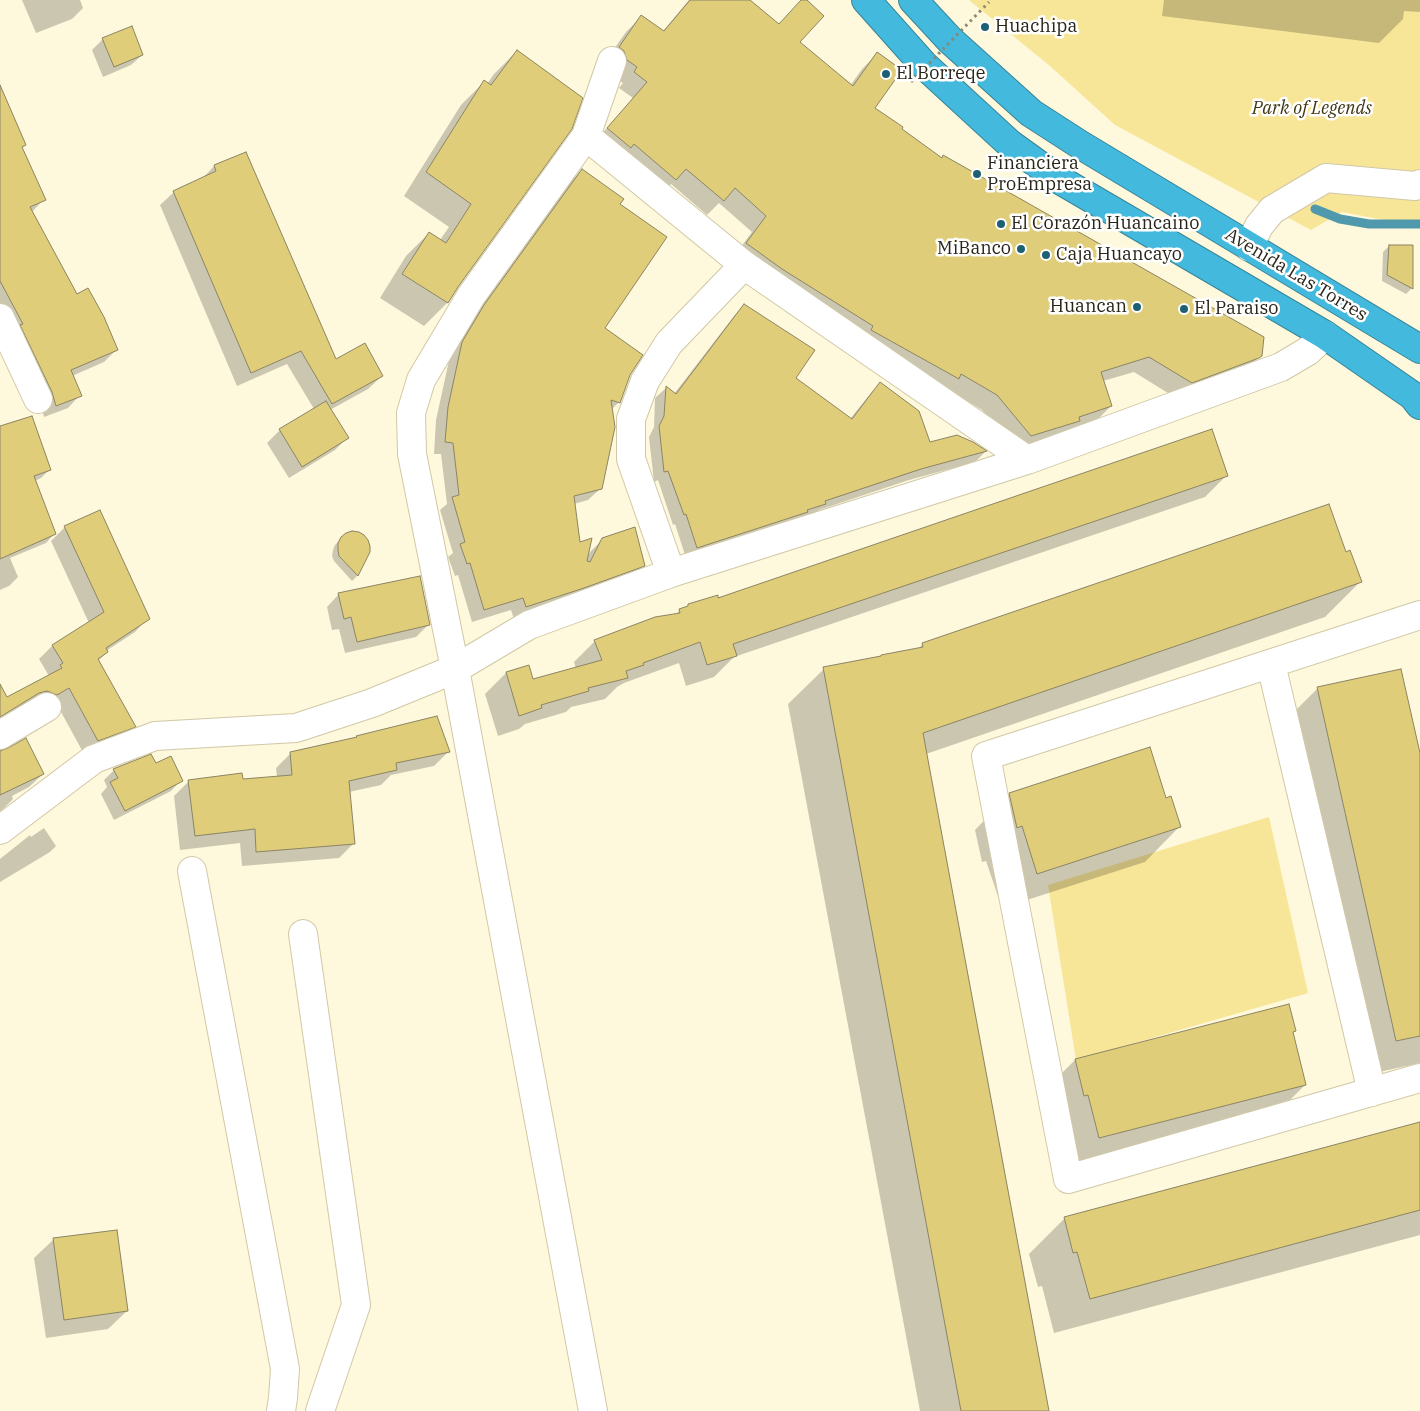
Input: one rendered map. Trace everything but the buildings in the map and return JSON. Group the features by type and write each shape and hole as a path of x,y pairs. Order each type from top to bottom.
{"highway":[{"name":"Avenida Las Torres","path":"866,0 924,65 1010,144 1060,180 1325,335 1413,396 1420,405"},
{"name":"Avenida Las Torres","path":"913,0 950,40 1031,113 1087,149 1420,349"}],"street":[{"path":"592,1411 455,669 412,454 411,413 422,380 471,296 586,136 612,61"},
{"path":"586,136 744,265 1027,460"},
{"path":"1250,247 1259,226 1272,210 1326,178 1415,186 1420,184"},
{"path":"671,573 631,459 631,418 645,381 669,342 744,265"},
{"path":"0,318 38,399"},
{"path":"0,830 94,759 155,736 296,728 372,704 455,669 529,625 671,573 1027,460 1281,367 1308,351 1325,335"},
{"path":"1420,615 986,756 1068,1179 1420,1078"},
{"path":"1271,664 1372,1092"},
{"path":"0,735 47,707"},
{"path":"192,871 285,1369 281,1411"},
{"path":"302,934 356,1305 320,1411"}],"path":[{"path":"911,82 989,2"}],"green space":[{"name":"Park of Legends","path":"969,0 1420,0 1420,227 1342,212 1311,230 1115,125 1050,66"},
{"path":"1269,817 1308,993 1076,1060 1048,885"}],"waterway":[{"path":"1315,209 1340,219 1369,224 1420,224"}],"place":[{"name":"Huachipa","path":"985,27"},
{"name":"El Borreqe","path":"886,74"},
{"name":"Financiera ProEmpresa","path":"977,174"},
{"name":"El Corazón Huancaino","path":"1001,224"},
{"name":"MiBanco","path":"1021,249"},
{"name":"Caja Huancayo","path":"1046,255"},
{"name":"Huancan","path":"1137,307"},
{"name":"El Paraiso","path":"1184,309"}]}
